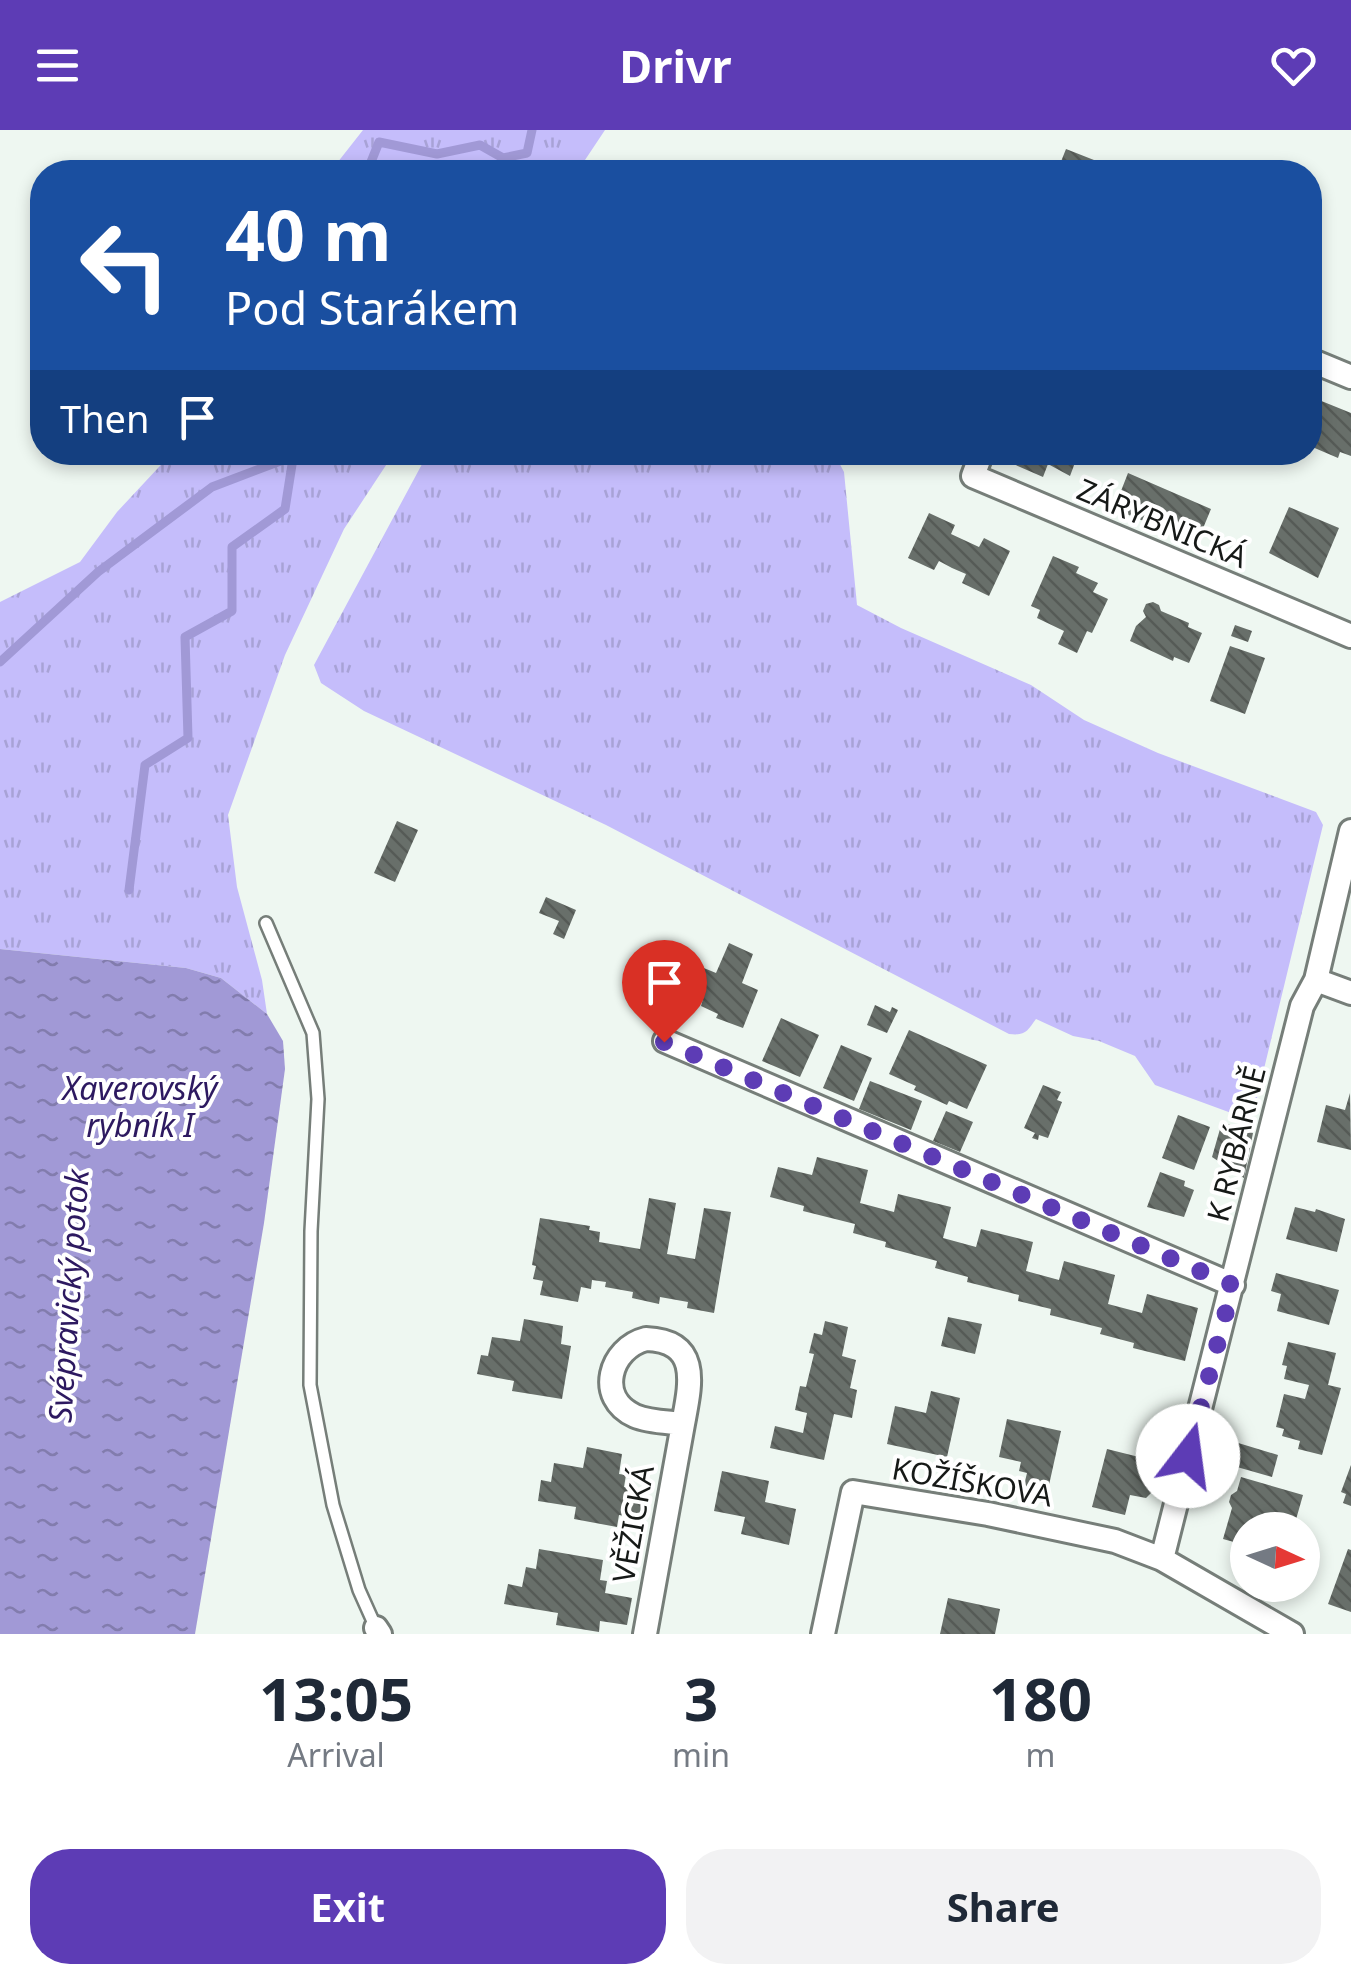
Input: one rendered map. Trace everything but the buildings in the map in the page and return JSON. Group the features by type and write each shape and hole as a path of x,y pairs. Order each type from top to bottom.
{"street":[{"path":"1322,365 1351,377"},
{"name":"ZÁRYBNICKÁ","path":"977,465 973,476 1351,636"},
{"name":"K RYBÁRNĚ","path":"1162,1559 1302,1006 1316,980 1351,831"},
{"path":"1316,980 1351,993"},
{"path":"664,1042 1233,1285"},
{"name":"VĚŽICKÁ","path":"645,1634 683,1424"},
{"name":"KOŽÍŠKOVA","path":"823,1634 853,1492 1061,1529 1115,1541 1162,1559"},
{"path":"1162,1559 1292,1634"}],"lane":[{"path":"266,923 313,1033 318,1099 311,1231 310,1385 334,1505 359,1590 378,1631"}],"green space":[{"path":"363,130 605,130 585,160 339,160"},
{"path":"161,465 386,465 344,529 285,655 228,815 237,887 267,1014 221,978 186,968 0,949 0,602 80,562 117,512"},
{"path":"422,465 840,465 857,605 1031,685 1084,720 1158,753 1316,812 1323,825 1255,1106 1234,1114 1155,1085 1135,1056 1036,1019 1026,1032 1009,1034 606,825 364,711 321,683 314,665"}],"water":[{"name":"Xaverovský rybník I","path":"0,949 186,968 221,978 267,1014 283,1041 285,1069 264,1223 195,1634 0,1634"}],"waterway":[{"name":"Svépravický potok","path":"372,160 379,142 437,154 480,145 503,158 527,153 532,130"},
{"path":"0,662 98,572 212,487 270,465"},
{"name":"Svépravický potok","path":"129,890 145,765 188,738 185,637 232,611 232,547 285,509 292,465"}],"route":[{"path":"664,1042 1233,1285 1188,1456"}]}
